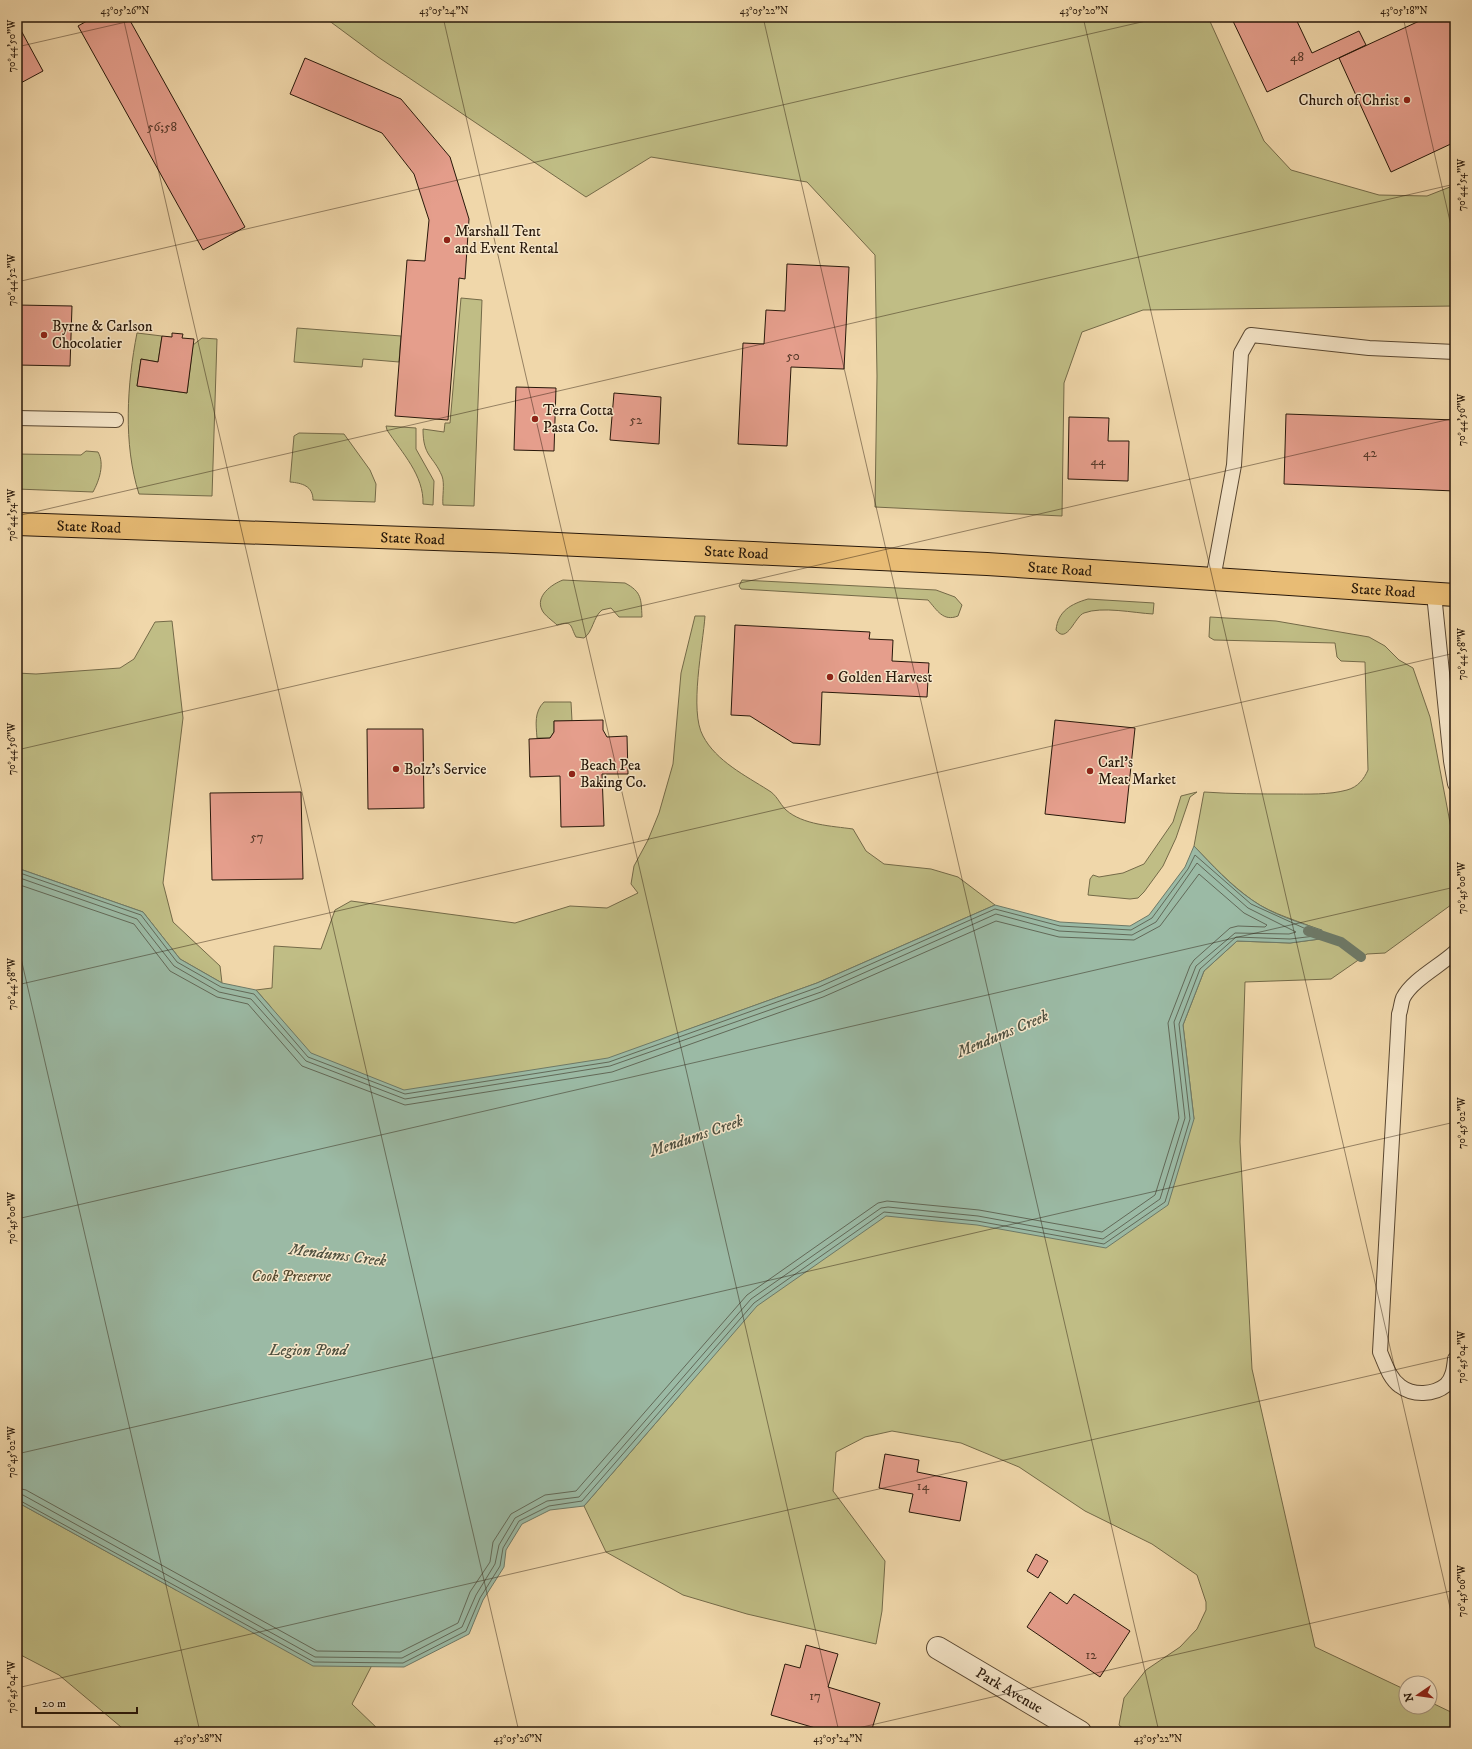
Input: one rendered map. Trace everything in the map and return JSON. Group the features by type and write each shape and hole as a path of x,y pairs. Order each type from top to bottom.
{"main road":[{"name":"State Road","path":"17,524 483,541 846,557 1041,567 1445,594"}],"street":[{"name":"Park Avenue","path":"938,1648 1080,1732"}],"lane":[{"path":"1213,579 1234,465 1241,354 1251,335 1369,348 1455,352"},
{"path":"17,418 116,420"},
{"path":"1445,594 1451,762 1455,784"},
{"path":"1455,952 1414,984 1403,998 1399,1014 1380,1352 1388,1371 1400,1386 1416,1393 1430,1392 1446,1384 1454,1372 1455,1359"}],"green space":[{"path":"324,17 1208,17 1264,141 1291,170 1379,195 1427,196 1455,185 1455,306 1143,310 1082,332 1064,383 1062,516 875,507 877,376 875,255 807,182 651,157 586,197 378,57"},
{"path":"461,298 482,300 474,506 443,505 442,476 427,451 423,438 423,429 444,432 445,423 450,423"},
{"path":"297,328 401,336 399,362 363,359 362,367 294,362"},
{"path":"137,333 162,336 158,362 141,359 137,386 187,393 193,345 202,338 217,339 212,496 139,494 131,455 128,414 131,373"},
{"path":"386,426 416,428 416,449 434,481 433,505 423,504 420,483 416,474 387,430"},
{"path":"299,433 344,434 370,470 376,484 375,502 313,500 313,495 309,488 303,484 290,482 294,436"},
{"path":"86,451 98,452 101,462 99,478 93,492 17,489 17,454 81,455"},
{"path":"563,580 625,583 631,586 640,597 642,617 619,617 611,608 602,610 597,616 587,635 584,638 576,637 570,625 566,623 557,625 545,614 540,605 546,591 554,584"},
{"path":"742,580 936,590 955,597 962,605 958,616 948,617 937,611 928,600 741,589 739,586"},
{"path":"1088,599 1154,603 1153,614 1118,610 1091,611 1081,615 1067,632 1060,634 1056,630 1057,623 1066,609 1076,603"},
{"name":"Cook Preserve","path":"695,616 705,616 698,678 697,711 699,725 703,736 723,760 771,792 786,810 793,815 809,822 853,829 866,851 884,864 931,869 958,877 995,905 817,983 684,1031 1194,1119 1183,1025 1204,971 1237,941 1290,943 1320,939 1322,931 1278,914 1252,900 1229,881 1194,846 1204,792 1236,794 1333,793 1354,787 1368,770 1365,662 1341,661 1337,657 1335,643 1214,640 1209,637 1210,617 1276,621 1369,637 1385,646 1399,660 1413,668 1430,717 1455,849 1455,902 1385,953 1367,954 1331,979 1245,982 1240,1142 1252,1369 1315,1647 1398,1686 1398,1715 1438,1715 1438,1706 1455,1714 1455,1732 1127,1732 1119,1725 1124,1698 1146,1670 1180,1647 1197,1629 1206,1610 1206,1602 1197,1575 1152,1544 1085,1511 1019,1467 961,1443 892,1431 865,1437 836,1452 833,1491 885,1561 882,1611 876,1644 747,1614 683,1595 606,1552 584,1506 680,1395 481,1453 352,1704 381,1732 127,1732 59,1675 17,1653 17,1502 176,1590 271,1007 256,990 272,988 274,946 321,949 335,910 351,901 515,923 570,906 607,908 638,893 631,884 634,866 648,840 659,813 673,764 681,673"},
{"path":"172,621 183,718 163,883 173,922 220,966 222,983 180,959 143,912 17,868 17,673 36,674 120,668 134,659 155,622"},
{"path":"544,702 571,702 572,721 554,721 554,732 550,738 537,738 537,714"},
{"path":"1197,792 1190,797 1176,838 1163,866 1138,898 1130,899 1088,895 1090,879 1093,875 1099,877 1123,873 1144,864 1173,822 1181,796"},
{"path":"648,1728 675,1732 625,1732"}],"water":[{"name":"Legion Pond","path":"1194,846 1229,881 1260,905 1286,918 1322,930 1320,939 1290,943 1237,941 1204,971 1183,1025 1194,1119 1168,1205 1106,1248 977,1225 886,1216 757,1306 584,1506 550,1510 522,1524 506,1550 504,1567 483,1600 469,1634 404,1667 313,1666 17,1502 17,868 143,912 180,959 222,983 256,990 311,1053 404,1090 608,1058 817,983 995,905 1060,922 1130,926 1149,915 1185,867"}],"building":[{"path":"94,17 128,17 245,227 203,250 78,26"},
{"path":"1231,17 1295,17 1312,53 1359,31 1366,45 1267,92"},
{"name":"Church of Christ","path":"1428,17 1455,17 1455,142 1391,172 1339,58"},
{"path":"17,23 43,71 17,85"},
{"name":"Marshall Tent and Event Rental","path":"305,58 401,99 450,157 469,219 465,279 459,278 448,420 395,416 407,260 425,261 429,220 414,174 382,133 290,94"},
{"path":"787,264 849,267 844,369 791,367 787,446 738,444 743,343 764,344 766,310 785,311"},
{"name":"Byrne & Carlson Chocolatier","path":"17,305 72,306 70,366 17,365"},
{"path":"172,333 183,334 182,338 194,339 187,393 137,386 141,359 158,362 162,336 172,337"},
{"name":"Terra Cotta Pasta Co.","path":"516,387 556,388 554,451 514,450"},
{"path":"614,393 661,397 659,444 610,440"},
{"path":"1286,414 1455,420 1455,491 1284,484"},
{"path":"1069,417 1109,418 1108,441 1129,441 1128,481 1068,479"},
{"name":"Golden Harvest","path":"735,625 870,632 869,639 893,640 892,661 929,663 927,697 822,692 820,745 793,743 750,716 731,715"},
{"name":"Beach Pea Baking Co.","path":"603,720 603,730 607,737 627,736 628,774 602,774 604,826 561,827 560,776 530,777 529,739 550,738 554,732 554,721"},
{"name":"Carl's Meat Market","path":"1055,720 1135,728 1125,823 1045,814"},
{"name":"Bolz's Service","path":"367,729 423,729 424,808 368,809"},
{"path":"301,792 303,879 212,880 210,793"},
{"path":"885,1454 919,1460 917,1472 967,1482 960,1521 909,1512 913,1494 879,1488"},
{"path":"1036,1554 1048,1561 1038,1578 1027,1571"},
{"path":"1050,1592 1067,1604 1074,1594 1130,1631 1100,1677 1027,1627"},
{"path":"806,1645 838,1654 828,1687 880,1703 871,1732 829,1732 771,1715 785,1664 800,1668"}],"waterway":[{"name":"Mendums Creek","path":"1308,931 1341,942 1361,957"}],"place":[{"name":"Church of Christ","path":"1407,100"},
{"name":"Marshall Tent and Event Rental","path":"447,240"},
{"name":"Byrne & Carlson Chocolatier","path":"44,335"},
{"name":"Terra Cotta Pasta Co.","path":"535,419"},
{"name":"Golden Harvest","path":"830,677"},
{"name":"Bolz's Service","path":"396,769"},
{"name":"Carl's Meat Market","path":"1090,771"},
{"name":"Beach Pea Baking Co.","path":"572,774"}]}
